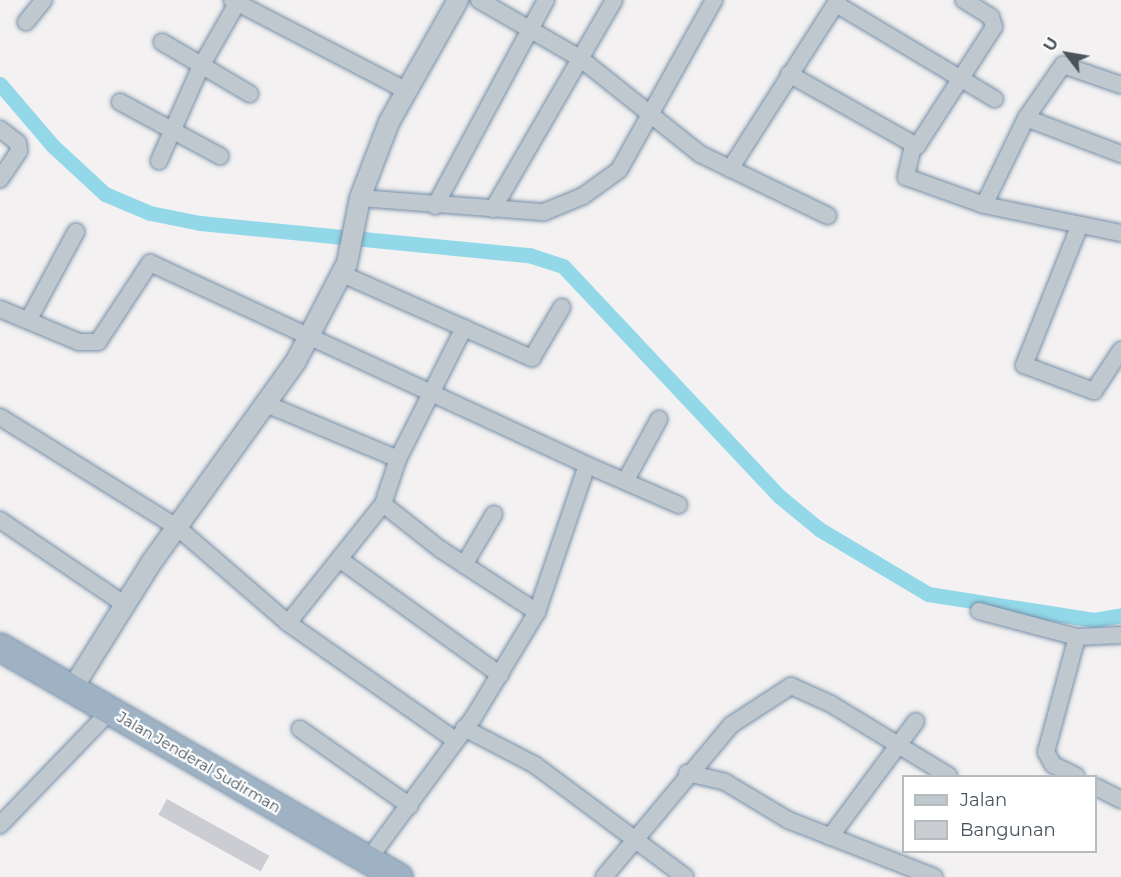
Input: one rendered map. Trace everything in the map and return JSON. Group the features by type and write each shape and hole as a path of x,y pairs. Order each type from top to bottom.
{"highway":[{"name":"Jalan Jenderal Sudirman","path":"0,647 398,877"}],"street":[{"path":"26,22 44,0"},
{"path":"72,688 124,604 266,404 309,336 342,274 350,252 359,203 407,91 458,0"},
{"path":"479,0 581,59 700,154 828,216"},
{"path":"435,206 546,0"},
{"path":"494,209 614,0"},
{"path":"359,203 544,212 601,186 618,170 714,0"},
{"path":"913,146 924,141 995,23 964,0"},
{"path":"159,161 200,68 236,1 407,91"},
{"path":"730,169 837,2 995,99"},
{"path":"162,42 200,68 250,94"},
{"path":"984,205 1026,118 1063,65 1121,85"},
{"path":"789,74 913,146"},
{"path":"120,102 220,156"},
{"path":"1026,118 1121,154"},
{"path":"0,129 18,143 19,152 0,179"},
{"path":"913,146 906,177 984,205 1079,227 1121,233"},
{"path":"1079,227 1024,365 1094,391 1121,350"},
{"path":"30,317 76,232"},
{"path":"0,309 30,317 79,342 98,342 150,263 430,390 587,465 627,478 679,505"},
{"path":"342,274 532,358 562,307"},
{"path":"288,623 342,561 383,504 398,459 430,390 464,328"},
{"path":"266,404 398,459"},
{"path":"627,478 659,419"},
{"path":"2,423 178,528 288,623 460,734 535,765 636,838 685,877"},
{"path":"368,860 410,806 460,734 500,675 537,612 587,465"},
{"path":"383,504 464,565 537,612"},
{"path":"464,565 494,514"},
{"path":"0,520 124,604"},
{"path":"342,561 500,675"},
{"path":"979,611 1077,637 1121,635"},
{"path":"1072,775 1053,765 1046,752 1077,637"},
{"path":"604,877 687,773 748,711 791,686 831,704 895,748 945,775"},
{"path":"0,825 110,711"},
{"path":"830,837 916,721"},
{"path":"300,729 410,806"},
{"path":"687,773 725,782 788,820 934,877"},
{"path":"1097,788 1121,800"}],"building":[{"path":"167,799 269,856 261,871 158,815"}],"waterway":[{"path":"0,84 53,146 105,194 150,213 200,223 529,255 563,266 779,496 819,529 928,594 1094,620 1121,615"}]}
